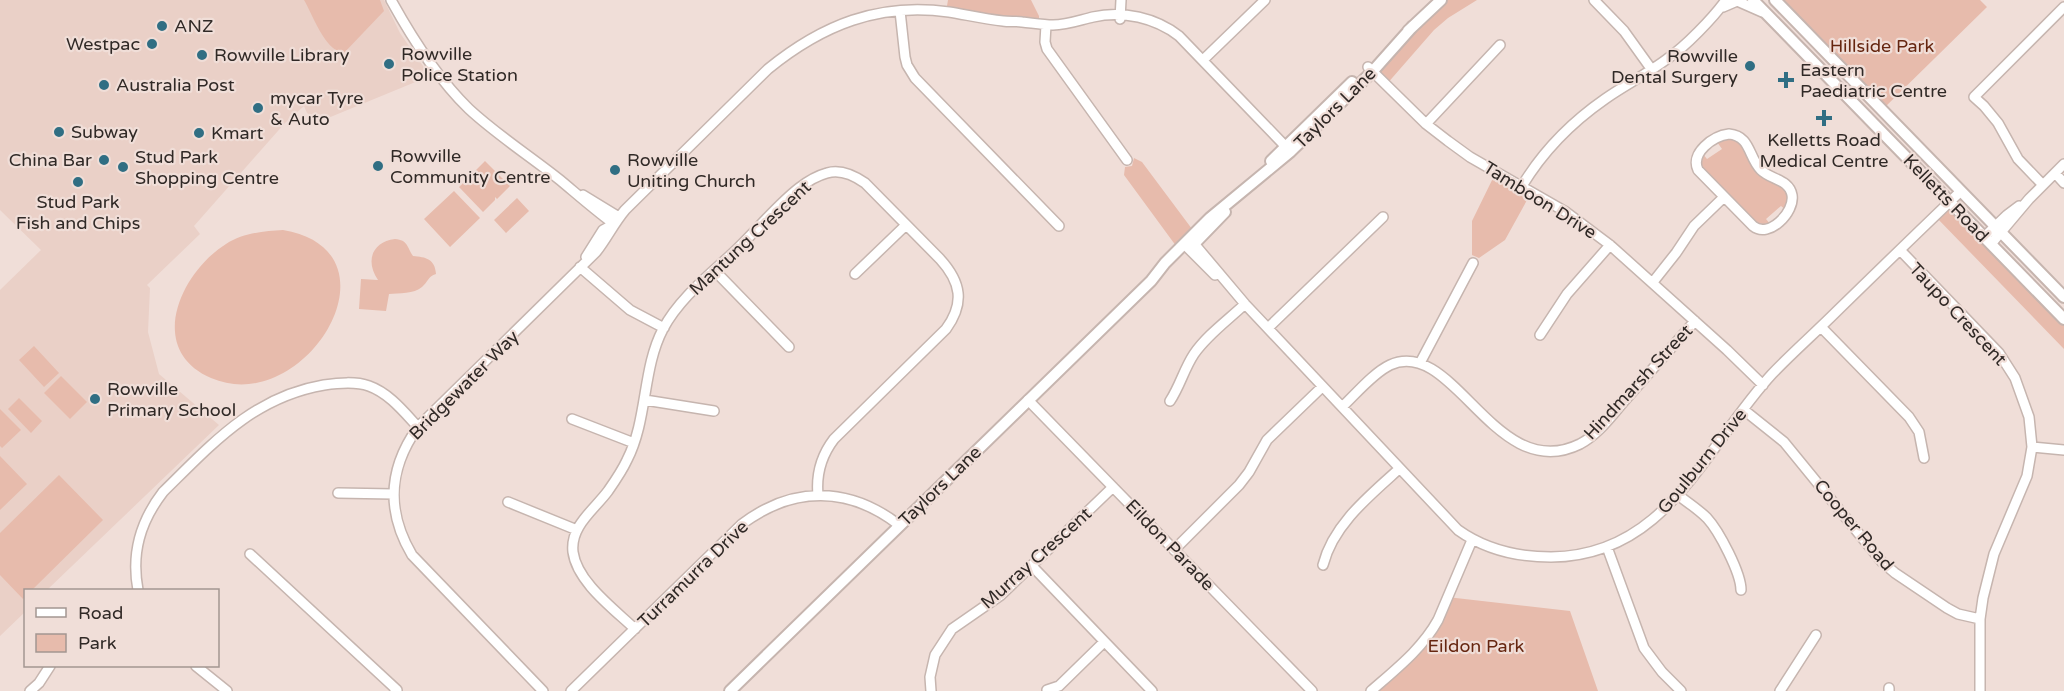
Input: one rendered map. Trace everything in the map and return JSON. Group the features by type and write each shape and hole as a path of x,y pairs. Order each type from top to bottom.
{"main road":[{"name":"Taylors Lane","path":"730,691 1150,281 1170,268 1189,244 1216,223 1251,183 1441,0"},
{"name":"Kelletts Road","path":"1753,0 2064,319"},
{"name":"Kelletts Road","path":"1776,0 2064,297"}],"street":[{"path":"392,0 415,40 440,75 468,107 561,181 591,208 616,220"},
{"path":"1120,18 1121,0"},
{"path":"1203,60 1265,0"},
{"path":"1594,0 1624,31 1652,70"},
{"path":"1522,186 1544,153 1582,117 1606,98 1670,57 1719,10 1726,0"},
{"path":"1719,10 1737,0 1766,14"},
{"path":"946,12 948,1"},
{"path":"2043,185 2018,159 1998,123 1974,97 2064,8"},
{"path":"900,11 905,57 915,78 1059,226"},
{"name":"Bridgewater Way","path":"543,691 412,555 399,530 393,494 394,482 406,443 418,427 582,265 603,230 616,220 768,69 794,48 844,23 871,15 900,11 946,12 1046,27 1064,25 1095,16 1138,17 1170,29 1288,149"},
{"path":"1046,27 1047,49 1127,160"},
{"path":"1426,124 1500,45"},
{"name":"Tamboon Drive","path":"1370,69 1426,124 1470,157 1566,212 1610,245 1653,282 1763,386"},
{"path":"1729,134 1744,140 1756,166 1764,174 1785,183 1790,188 1793,197 1787,213 1771,228 1762,231 1753,226 1724,197 1698,170 1696,158 1701,150 1722,135 1729,134"},
{"path":"1988,240 1999,230 2007,214 2029,199 2064,164"},
{"name":"Mantung Crescent","path":"577,530 613,483 628,459 639,430 651,362 664,328 675,311 797,190 813,178 831,172 851,175 865,183 950,270 958,291 956,311 946,329 834,439 821,460 817,483 818,495"},
{"path":"2055,173 2064,183"},
{"name":"Goulburn Drive","path":"1189,244 1218,270 1225,282 1245,304 1445,518 1472,540 1508,553 1564,557 1607,548 1644,528 1661,514 1763,386 1960,191"},
{"path":"1653,282 1694,226 1724,197"},
{"path":"1268,328 1383,217"},
{"path":"855,274 906,225"},
{"path":"1540,335 1567,294 1610,245"},
{"name":"Taupo Crescent","path":"1900,250 1999,353 2008,366 2026,405 2032,447 2023,488 2002,533 1990,567 1980,619 1980,691"},
{"path":"1342,408 1381,370 1390,365 1420,363 1473,264"},
{"path":"582,265 630,310 664,328"},
{"path":"715,271 789,346"},
{"path":"1170,401 1197,350 1245,304"},
{"name":"Hindmarsh Street","path":"1420,363 1448,382 1516,443 1536,450 1557,452 1592,437 1695,321"},
{"path":"1821,327 1909,417 1919,432 1924,458"},
{"path":"138,589 135,574 136,546 154,503 230,427 263,405 308,388 354,383 369,386 380,392 418,427"},
{"path":"1174,550 1239,485 1271,435 1322,387"},
{"path":"645,400 714,411"},
{"name":"Eildon Parade","path":"1028,400 1312,691"},
{"name":"Cooper Road","path":"1744,410 1784,442 1888,568 1947,608 1958,614 1980,619"},
{"path":"572,419 634,443"},
{"path":"2032,447 2064,450"},
{"path":"1323,565 1327,550 1342,527 1361,504 1399,469"},
{"name":"Murray Crescent","path":"931,691 930,677 935,655 946,637 960,622 993,601 1032,566 1113,487"},
{"path":"339,493 393,494"},
{"name":"Turramurra Drive","path":"571,691 742,524 755,515 782,502 818,495 858,501 879,511 899,525"},
{"path":"1678,495 1710,522 1741,580 1741,590"},
{"path":"508,502 577,530 573,549 580,573 635,629"},
{"path":"1371,691 1409,658 1432,632 1472,540"},
{"path":"1607,548 1644,648 1662,672 1681,691"},
{"path":"250,554 396,691"},
{"path":"1032,566 1152,691"},
{"path":"1780,691 1816,635"},
{"path":"1047,690 1059,686 1104,642"},
{"path":"30,691 39,683 49,667"},
{"path":"197,667 227,691"}],"shaded area":[{"name":"Stud Park Shopping Centre","path":"0,0 384,0 400,33 430,76 320,120 307,113 304,106 285,123 194,226 200,234 147,285 150,288 148,332 159,374 219,425 48,589 24,589 24,613 0,636 0,290 41,250 0,210"}],"green space":[{"path":"304,0 380,0 384,11 343,54 330,45"},
{"path":"948,0 1031,0 1039,16 1039,24 946,12"},
{"path":"1441,0 1477,0 1448,18 1434,30 1386,85 1372,71"},
{"name":"Hillside Park","path":"1775,0 1980,0 1987,7 1882,110"},
{"path":"1725,138 1737,139 1789,192 1786,210 1781,206 1766,219 1771,225 1755,225 1698,163 1702,153 1707,159 1722,149 1717,142"},
{"path":"1134,158 1142,162 1195,233 1179,250 1124,175 1125,167 1132,166"},
{"path":"485,161 510,186 497,199 495,197 495,200 483,212 459,187 471,175 475,176 473,173"},
{"path":"1496,172 1532,191 1505,240 1479,258 1472,255 1472,221"},
{"path":"454,191 480,218 450,247 424,219"},
{"path":"517,198 529,211 506,233 494,220"},
{"path":"1949,202 2064,319 2064,349 1935,216"},
{"path":"283,230 319,244 337,268 339,297 329,327 308,355 279,375 246,384 211,378 191,365 179,349 175,330 177,311 184,291 195,273 226,244 246,235"},
{"path":"395,239 405,242 413,256 426,258 432,262 436,274 415,291 389,294 386,311 359,309 361,279 378,280 372,266 373,253 381,244"},
{"path":"34,346 59,373 44,387 19,360"},
{"path":"61,376 87,402 70,419 44,393"},
{"path":"19,398 42,421 31,433 8,409"},
{"path":"0,409 21,430 2,448 0,446"},
{"path":"0,456 27,484 0,510"},
{"path":"59,475 103,520 33,589 24,589 23,599 0,575 0,533"},
{"name":"Eildon Park","path":"1447,597 1570,611 1598,691 1371,691 1423,643"}],"place":[{"name":"ANZ","path":"162,26"},
{"name":"Westpac","path":"152,44"},
{"name":"Rowville Library","path":"202,55"},
{"name":"Rowville Police Station","path":"389,64"},
{"name":"Rowville Dental Surgery","path":"1750,66"},
{"name":"Eastern Paediatric Centre","path":"1786,80"},
{"name":"Australia Post","path":"104,85"},
{"name":"mycar Tyre & Auto","path":"258,108"},
{"name":"Kelletts Road Medical Centre","path":"1824,118"},
{"name":"Subway","path":"59,132"},
{"name":"Kmart","path":"199,133"},
{"name":"China Bar","path":"104,160"},
{"name":"Rowville Community Centre","path":"378,166"},
{"name":"Stud Park Shopping Centre","path":"123,167"},
{"name":"Rowville Uniting Church","path":"615,170"},
{"name":"Stud Park Fish and Chips","path":"78,182"},
{"name":"Rowville Primary School","path":"95,399"}]}
